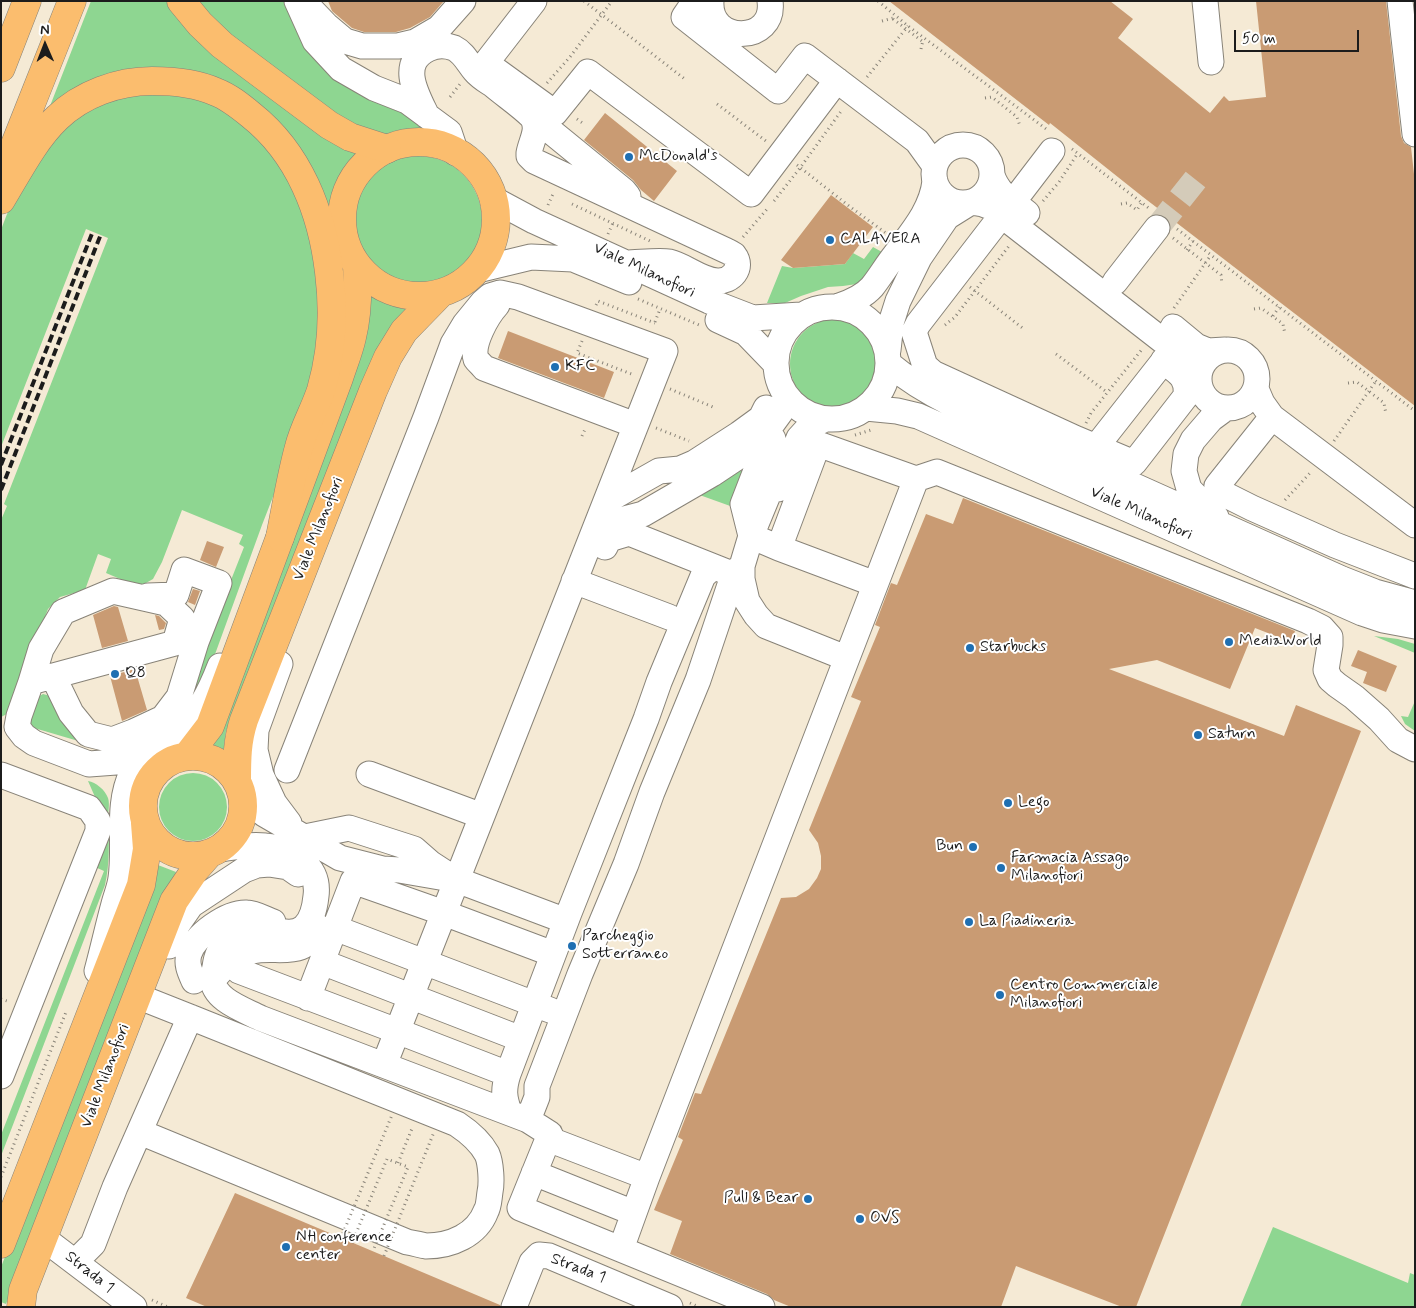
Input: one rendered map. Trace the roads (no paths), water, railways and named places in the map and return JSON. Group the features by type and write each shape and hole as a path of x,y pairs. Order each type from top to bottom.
{"main road":[{"path":"1,68 27,1"},
{"path":"1,180 72,1"},
{"path":"182,1 200,24 222,45 328,125 350,137 388,149"},
{"path":"1,200 42,135 58,117 79,101 101,90 122,84 141,81 169,81 196,85 215,92 237,104 262,124 281,144 299,171 314,203 329,271 331,334 321,390 299,446 280,537"},
{"name":"Viale Milanofiori","path":"421,142 456,152 479,171 488,185 493,199 496,217 494,237 487,255 468,279 456,287 441,293 425,296 408,296 380,286 357,265 346,244 342,223 343,203 349,188 357,174 367,163 388,149 408,143 421,142"},
{"name":"Viale Milanofiori","path":"187,756 210,726 339,378 352,338 358,285 357,265"},
{"name":"Viale Milanofiori","path":"240,787 237,755 239,735 244,720 373,391 388,357 404,331 441,293"},
{"path":"187,756 207,758 224,766 240,787 244,809 240,824 232,839 214,852 194,857 178,855 164,848 134,817 142,805 146,788 156,772 170,761 187,756"},
{"path":"1,1244 141,884 147,849 134,817"},
{"name":"Viale Milanofiori","path":"21,1307 23,1290 174,902 183,885 195,870 214,852"},
{"path":"1,1204 18,1163 53,1110"}],"street":[{"path":"297,1 315,41 341,69 374,88 407,101 449,132 456,152"},
{"path":"303,1 326,25 345,41 362,46 398,46 415,42 439,28 464,1"},
{"path":"534,1 486,62 555,114 588,72 751,194 781,152 846,86"},
{"path":"695,1 684,17 778,91 805,56 916,141 930,147 940,165 938,190 944,197 953,202 983,204 1016,216 1115,282 1196,346 1208,351 1235,351 1251,361 1256,370 1258,380 1251,398 1244,404 1231,408 1210,419 1193,440 1186,454 1184,471 1189,489 1224,526"},
{"path":"712,1 712,13 716,21 722,28 738,34 747,34 761,26 769,14 771,2"},
{"path":"1205,1 1211,62"},
{"path":"1400,1 1409,28 1415,134"},
{"path":"427,116 414,88 412,78 412,70 416,60 424,51 434,46 455,48 477,74 526,111 624,191 631,206"},
{"path":"526,111 535,121 536,126 529,153 531,159 728,251 734,255 737,270 732,277 719,281 710,280 669,262 626,263"},
{"path":"839,306 855,300 871,288 920,220 934,190 940,165 958,146 966,146 982,152 991,166 995,184 1016,216 1168,355 1187,386 1186,396 1134,463 933,373 925,366 914,332 918,324 1016,216 1059,145"},
{"path":"888,357 891,323 898,301 919,258 946,217 980,198 986,192 992,175"},
{"name":"Viale Milanofiori","path":"477,270 531,257 573,259 746,333 793,394 839,419 853,415 866,408 878,396 886,381 888,357 883,337 875,325 865,316 839,306 819,308 801,315 753,318 709,301 534,221 493,199"},
{"path":"1115,282 1165,227"},
{"path":"287,770 453,344 465,324 490,296 500,293 518,297 665,351 600,518 591,560"},
{"path":"518,297 504,301 496,306 487,317 477,340 475,351 477,361 484,368 636,423"},
{"name":"Viale Milanofiori","path":"793,394 778,344 787,328 801,315"},
{"path":"1199,381 1200,372 1209,357 1225,350"},
{"path":"1096,447 1168,355"},
{"path":"1168,355 1190,362 1196,368 1201,389 1210,402 1218,406 1256,411 1272,417 1415,525"},
{"name":"Viale Milanofiori","path":"888,357 908,380 952,404 1350,583 1415,603"},
{"path":"1256,389 1262,403 1272,417"},
{"path":"777,454 783,452 791,434 800,422 793,394"},
{"path":"519,1116 538,1097 537,1086 564,1015 698,680 711,644 730,569 751,536 753,507 777,454 793,394"},
{"path":"600,518 689,458 739,434 761,418 769,401 793,394"},
{"path":"600,518 643,514 678,494 690,476 748,438 766,420 778,395 793,394"},
{"name":"Viale Milanofiori","path":"866,408 896,411 918,416 1362,613 1383,620 1415,626"},
{"path":"1272,417 1217,486 1220,492 1335,545 1415,576"},
{"path":"779,548 818,444 916,479 937,472 1322,628 1330,637 1326,670 1330,679 1379,719 1398,740 1415,749"},
{"path":"621,1249 916,479"},
{"path":"381,1058 397,1030 411,996 574,581 609,539 629,533 730,569 742,580 748,600 756,615 766,626 841,656"},
{"path":"751,536 875,584"},
{"path":"84,762 116,762 134,758 176,734 196,714 212,687 258,560 280,537"},
{"path":"314,543 315,570 256,730 255,750 261,775 274,803 314,833 340,858 375,854 384,850 414,862 430,863 457,880"},
{"path":"519,1116 504,1098 504,1086 566,920 659,682 674,625 692,602 704,576 730,569"},
{"path":"42,679 88,734 112,740 163,718 179,697 196,642 218,583 184,570 176,595 138,597"},
{"path":"574,581 674,625 711,644"},
{"path":"42,679 175,643 182,618 166,603 113,591 63,612 41,649 42,679 9,730 24,736 34,743 84,762 110,782 134,817"},
{"path":"638,737 670,749"},
{"path":"134,817 125,790 138,761 146,752"},
{"path":"65,798 84,762"},
{"path":"369,774 482,816"},
{"path":"1,775 89,808 98,821 98,831 1,1076"},
{"path":"240,787 264,814 314,833 367,843 375,854 399,870 457,880 566,920"},
{"path":"597,842 629,855"},
{"path":"214,852 244,846 266,846 293,854 308,864 315,876 328,922 322,962 308,998"},
{"path":"140,1132 408,1242 425,1246 443,1245 473,1232 486,1212 492,1184 488,1156 470,1133 457,1124 190,1017 141,985 167,953 177,925 191,905 244,870 269,864 288,867 296,872 302,880 306,898 305,907 300,916 289,922 257,920 242,922 208,939 200,946 193,965 212,989"},
{"path":"212,989 216,959 223,945 238,935 252,929 290,933 304,927 313,913 317,893 315,876"},
{"path":"212,989 230,962 250,952 264,949 294,950 307,943 328,922 353,881 553,954"},
{"path":"273,922 232,909 212,914 202,925 188,955 188,968 212,989 275,1023 381,1058 519,1116 550,1134 520,1208 762,1307"},
{"path":"328,922 424,962 564,1015"},
{"path":"322,962 521,1039"},
{"path":"239,971 508,1074"},
{"path":"75,1262 93,1244 115,1187 190,1017"},
{"path":"548,1138 647,1178"},
{"path":"534,1173 634,1212"},
{"name":"Strada 1","path":"43,1238 75,1262 146,1305"},
{"name":"Strada 1","path":"514,1307 532,1262 539,1255 549,1256 670,1307"}],"tunnel":[{"path":"1157,228 1199,175"}],"railway":[{"path":"1,465 93,231"},
{"path":"1,490 101,234"}],"place":[{"name":"McDonald's","path":"629,157"},
{"name":"CALAVERA","path":"830,240"},
{"name":"KFC","path":"555,367"},
{"name":"MediaWorld","path":"1229,642"},
{"name":"Starbucks","path":"970,648"},
{"name":"Q8","path":"115,674"},
{"name":"Saturn","path":"1198,735"},
{"name":"Lego","path":"1008,803"},
{"name":"Bun","path":"973,847"},
{"name":"Farmacia Assago Milanofiori","path":"1001,868"},
{"name":"La Piadineria","path":"969,922"},
{"name":"Parcheggio Sotterraneo","path":"572,946"},
{"name":"Centro Commerciale Milanofiori","path":"1000,995"},
{"name":"Pull & Bear","path":"808,1199"},
{"name":"OVS","path":"860,1219"},
{"name":"NH conference center","path":"286,1247"}]}
